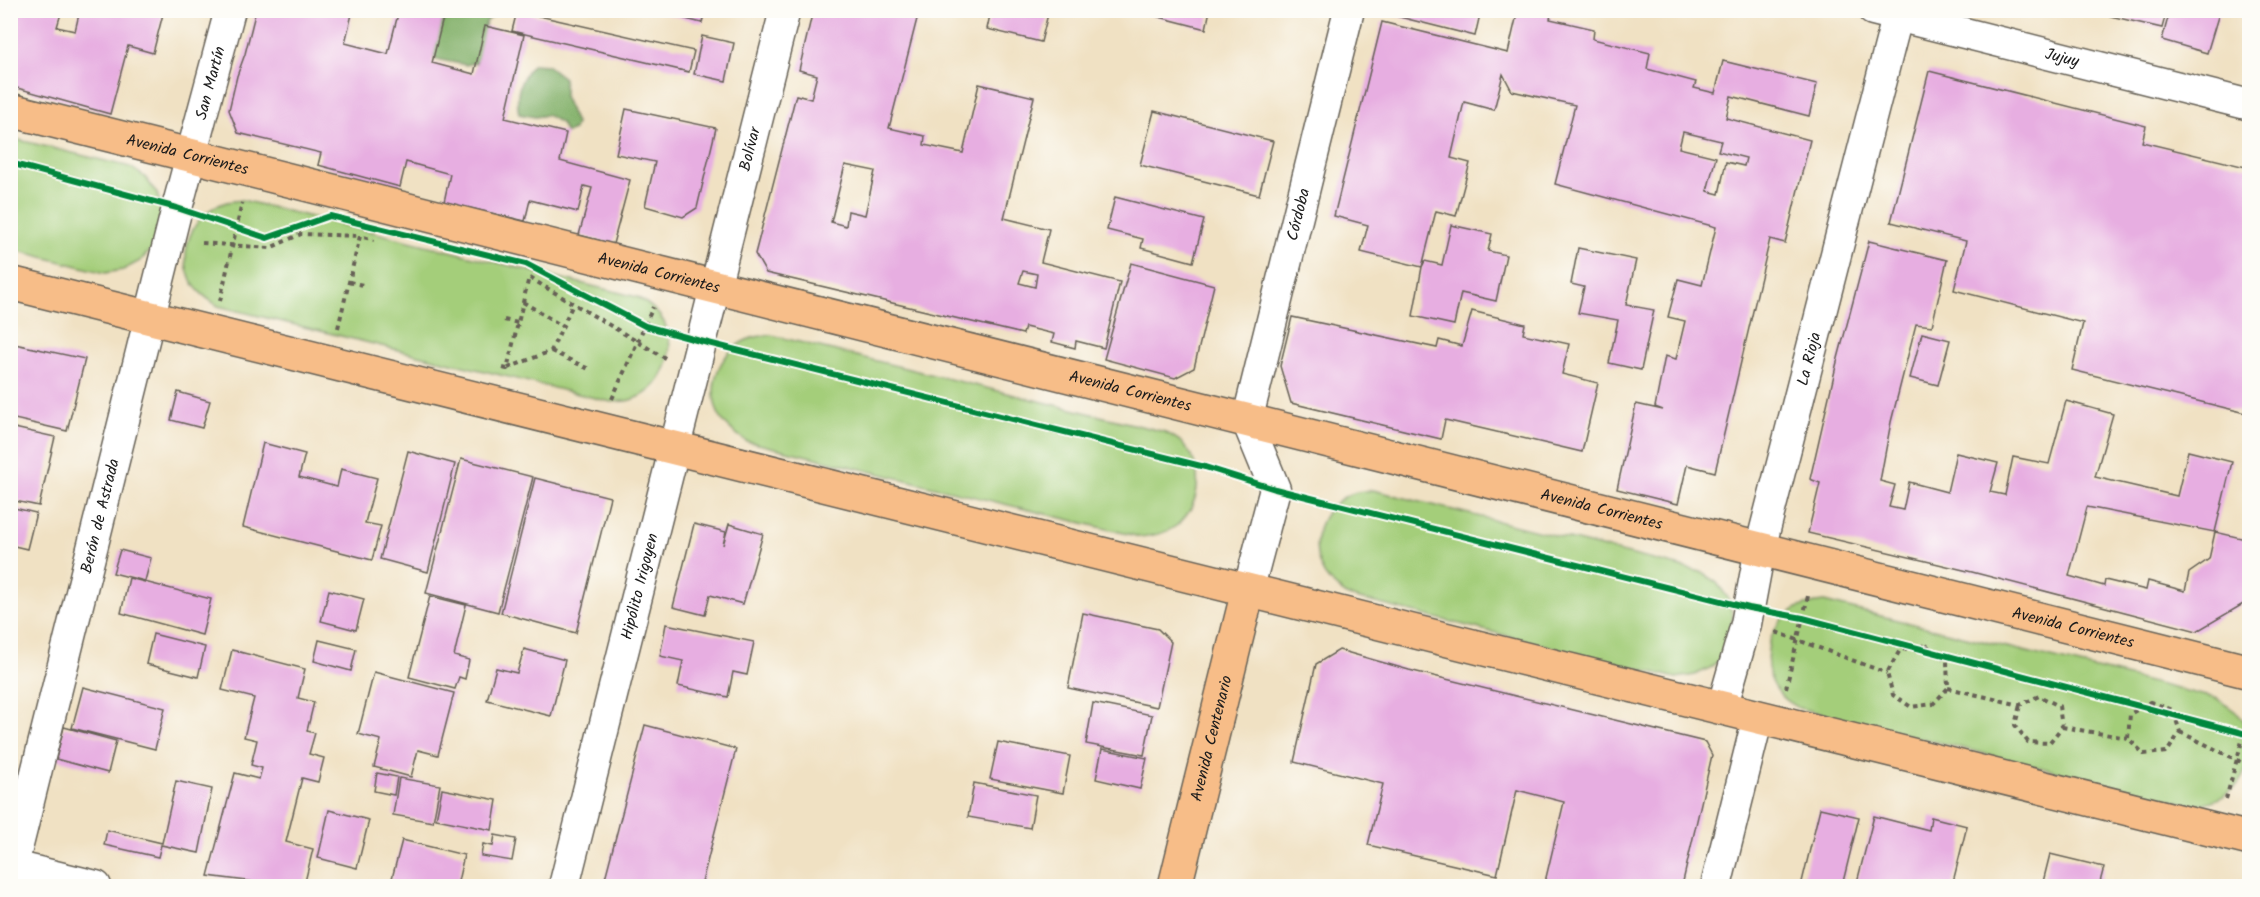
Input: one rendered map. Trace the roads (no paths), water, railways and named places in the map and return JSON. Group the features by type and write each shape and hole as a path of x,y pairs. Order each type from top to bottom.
{"main road":[{"name":"Avenida Corrientes","path":"10,110 2250,672"},
{"path":"10,284 2250,839"},
{"name":"Avenida Centenario","path":"1175,886 1248,591"}],"street":[{"name":"San Martín","path":"191,156 230,10"},
{"name":"Bolívar","path":"714,287 785,10"},
{"name":"Córdoba","path":"1247,421 1349,10"},
{"name":"Jujuy","path":"1890,13 2250,105"},
{"name":"La Rioja","path":"1722,708 1747,616 1760,549 1890,13"},
{"name":"Berón de Astrada","path":"11,869 191,156"},
{"name":"Hipólito Irigoyen","path":"564,886 714,287"},
{"path":"1247,421 1275,489 1248,591"},
{"path":"1716,886 1768,720"},
{"path":"11,869 96,886"}]}
